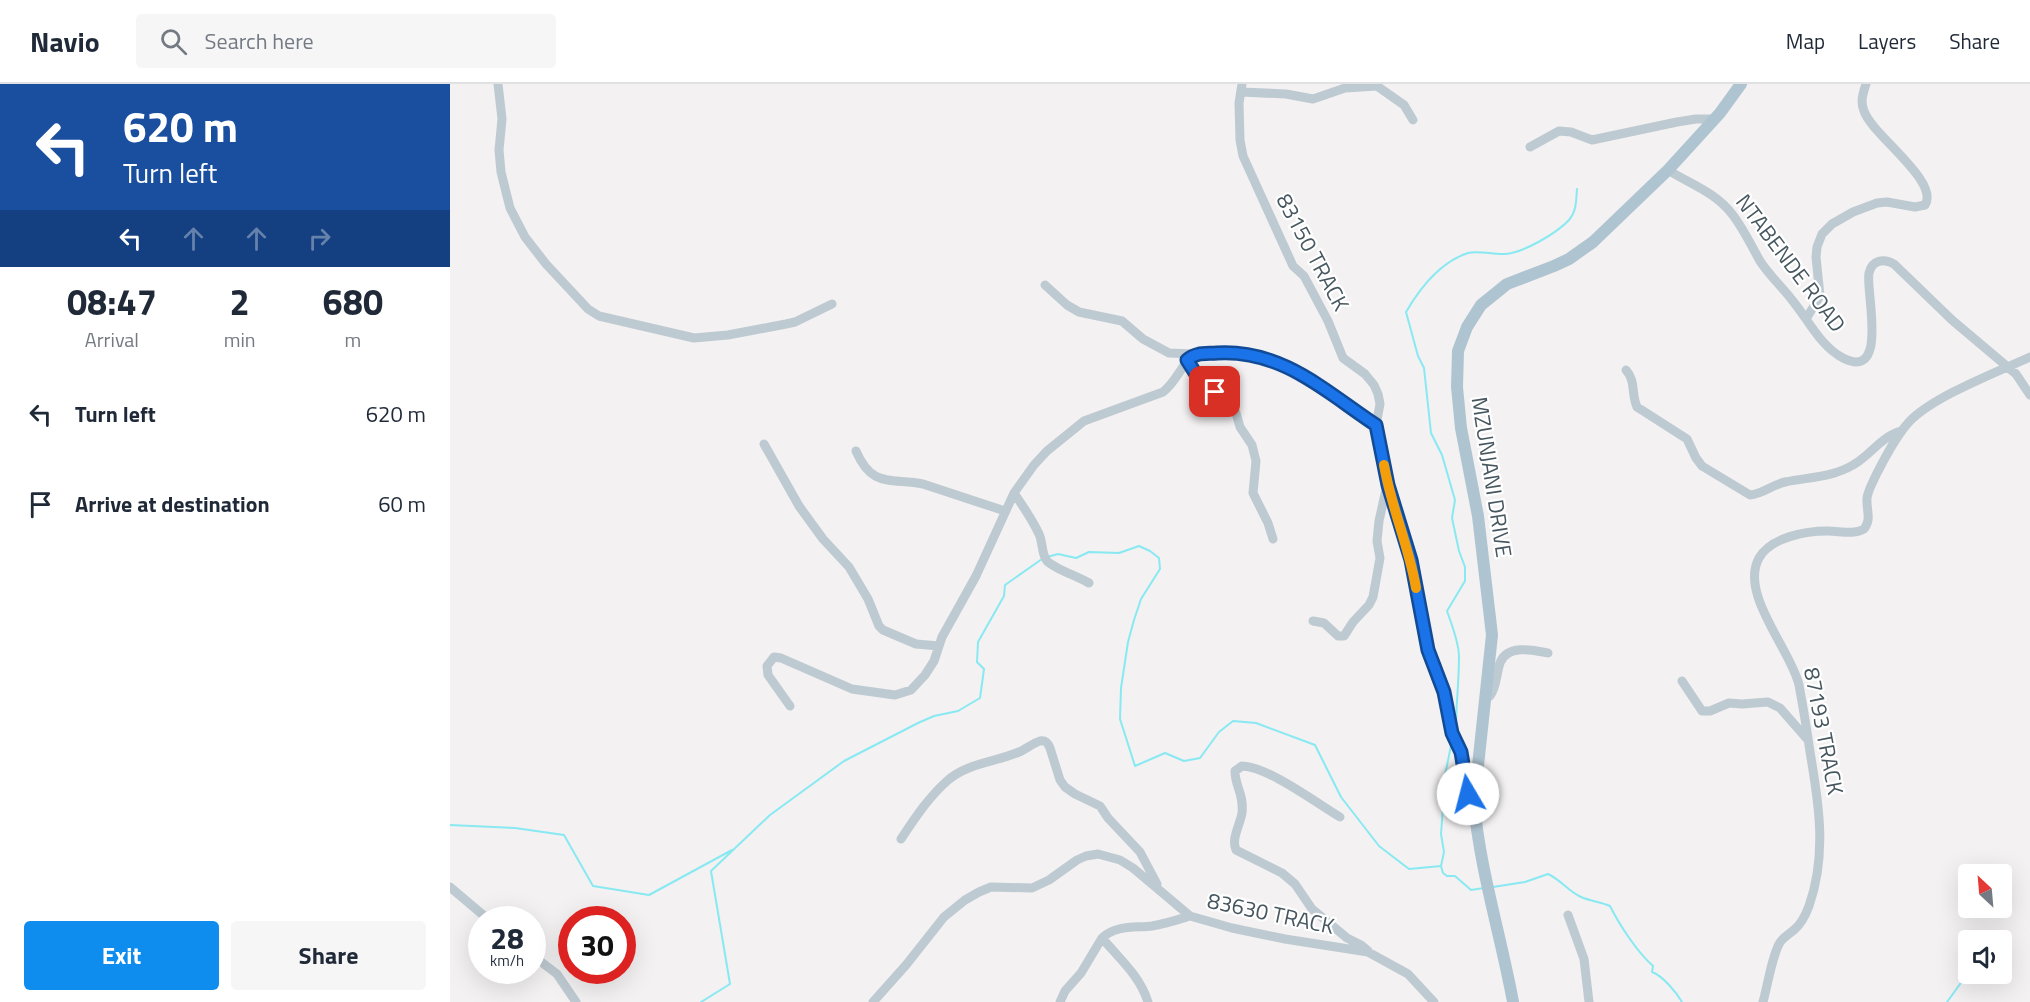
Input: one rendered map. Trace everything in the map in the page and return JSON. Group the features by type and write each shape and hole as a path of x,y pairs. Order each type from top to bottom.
{"main road":[{"name":"MZUNJANI DRIVE","path":"1514,1002 1476,830 1474,803 1490,659 1491,625 1478,516 1461,428 1457,387 1458,351 1467,327 1481,305 1491,295 1514,281 1569,259 1593,242 1668,170 1714,119 1741,84"}],"street":[{"path":"498,84 502,118 499,150 501,172 510,208 534,249 588,309 599,316 694,338 728,335 795,322 832,304"},
{"path":"1806,319 1820,296 1817,247 1820,238 1832,224 1866,206 1887,201 1918,207 1925,205 1928,200 1927,191 1918,175 1865,115 1862,100 1866,84"},
{"path":"1241,88 1313,99 1345,88 1377,86 1404,105 1413,120"},
{"name":"83150 TRACK","path":"1241,88 1239,131 1243,156 1293,266 1304,276 1328,321 1343,358 1365,374 1374,385 1380,404 1376,425 1388,485 1411,560 1428,650 1444,692 1454,736 1461,752 1468,794 1474,803"},
{"path":"1530,147 1559,131 1572,132 1592,140 1657,125 1696,119 1714,119"},
{"name":"NTABENDE ROAD","path":"1668,170 1709,192 1724,204 1747,236 1769,274 1793,300 1833,351 1854,362 1866,357 1872,334 1869,272 1875,262 1884,260 1894,264 1952,320 2008,367 2030,395"},
{"path":"1045,285 1067,305 1079,312 1127,323 1143,339 1169,353 1190,357 1224,352 1284,365 1314,381 1376,425"},
{"path":"790,706 768,675 767,666 774,657 852,689 899,695 911,690 934,661 939,646 1020,482 1047,451 1084,421 1163,392 1173,383 1190,357"},
{"path":"1190,357 1199,379 1229,404 1236,413 1240,427 1252,445 1256,461 1253,494 1274,539"},
{"path":"2023,384 2023,368 2030,357"},
{"name":"87193 TRACK","path":"1763,1002 1779,945 1797,927 1809,905 1820,850 1819,799 1798,682 1760,601 1755,585 1755,567 1760,555 1768,548 1796,534 1825,531 1857,532 1864,529 1869,520 1867,498 1870,488 1910,421 1926,408 1953,393 2030,357"},
{"path":"1626,370 1633,381 1637,407 1687,438 1702,466 1750,495 1784,482 1815,478 1844,470 1860,460 1883,440 1902,431"},
{"path":"764,444 799,506 853,574 868,599 879,626 883,630 916,644 939,646"},
{"path":"856,451 865,469 880,477 895,482 923,484 1005,511"},
{"path":"1313,621 1324,623 1338,636 1344,636 1353,622 1370,605 1380,558 1377,541 1379,521 1388,485"},
{"path":"1014,493 1040,536 1045,557 1058,569 1089,583"},
{"path":"1485,696 1490,696 1495,689 1500,663 1506,656 1522,649 1548,653"},
{"path":"1682,681 1702,711 1710,711 1729,703 1768,702 1780,708 1808,740"},
{"path":"901,839 926,803 949,780 970,768 1019,752 1038,741 1044,741 1048,743 1060,780 1065,787 1100,807 1140,852 1159,889"},
{"path":"1340,817 1251,766 1242,766 1235,771 1242,800 1239,825 1233,842 1236,850 1282,873 1295,884 1312,909 1368,952"},
{"name":"83630 TRACK","path":"873,1002 944,917 979,892 992,887 1032,888 1049,880 1077,860 1098,854 1120,860 1190,916 1285,939 1368,952 1407,974 1434,1002"},
{"path":"450,887 472,906"},
{"path":"1569,915 1584,959 1588,1002"},
{"path":"1060,1002 1065,991 1081,973 1102,938 1108,933 1123,928 1158,925 1190,916"},
{"path":"1102,938 1131,971 1148,1002"},
{"path":"546,966 557,974 576,1002"}],"waterway":[{"path":"1455,729 1459,651 1447,611 1465,581 1465,567 1452,518 1455,500 1442,455 1431,433 1424,368 1418,356 1406,312 1432,277 1458,257 1472,252 1512,253 1556,231 1569,220 1573,213 1577,189"},
{"path":"1047,557 1058,554 1076,558 1089,552 1119,553 1139,546 1159,558 1160,569 1141,599 1134,620 1121,688 1120,719 1135,766 1165,753 1184,761 1200,758 1219,732 1233,721 1256,723 1315,745 1341,797 1379,846 1409,869 1441,866"},
{"path":"701,1002 730,984 711,871 770,815 844,761 918,723 934,716 958,711 980,698 984,669 977,662 978,642 1004,596 1005,585 1042,559"},
{"path":"1452,741 1445,775 1448,797 1443,807 1441,834 1444,852 1441,866 1443,873 1447,876 1455,876 1471,890 1484,888"},
{"path":"450,825 515,828 564,835 593,886 649,895 732,850"},
{"path":"1493,887 1525,882 1548,874 1581,897 1610,906 1629,938 1653,966 1652,972 1665,981 1682,1002"},
{"path":"1947,1002 1960,984"}],"slow traffic":[{"path":"1384,465 1411,560 1416,588"}],"route":[{"path":"1215,392 1199,379 1187,360 1194,354 1224,352 1284,365 1302,373 1376,425 1388,485 1411,560 1428,650 1444,692 1452,733 1461,752 1468,794"}]}
